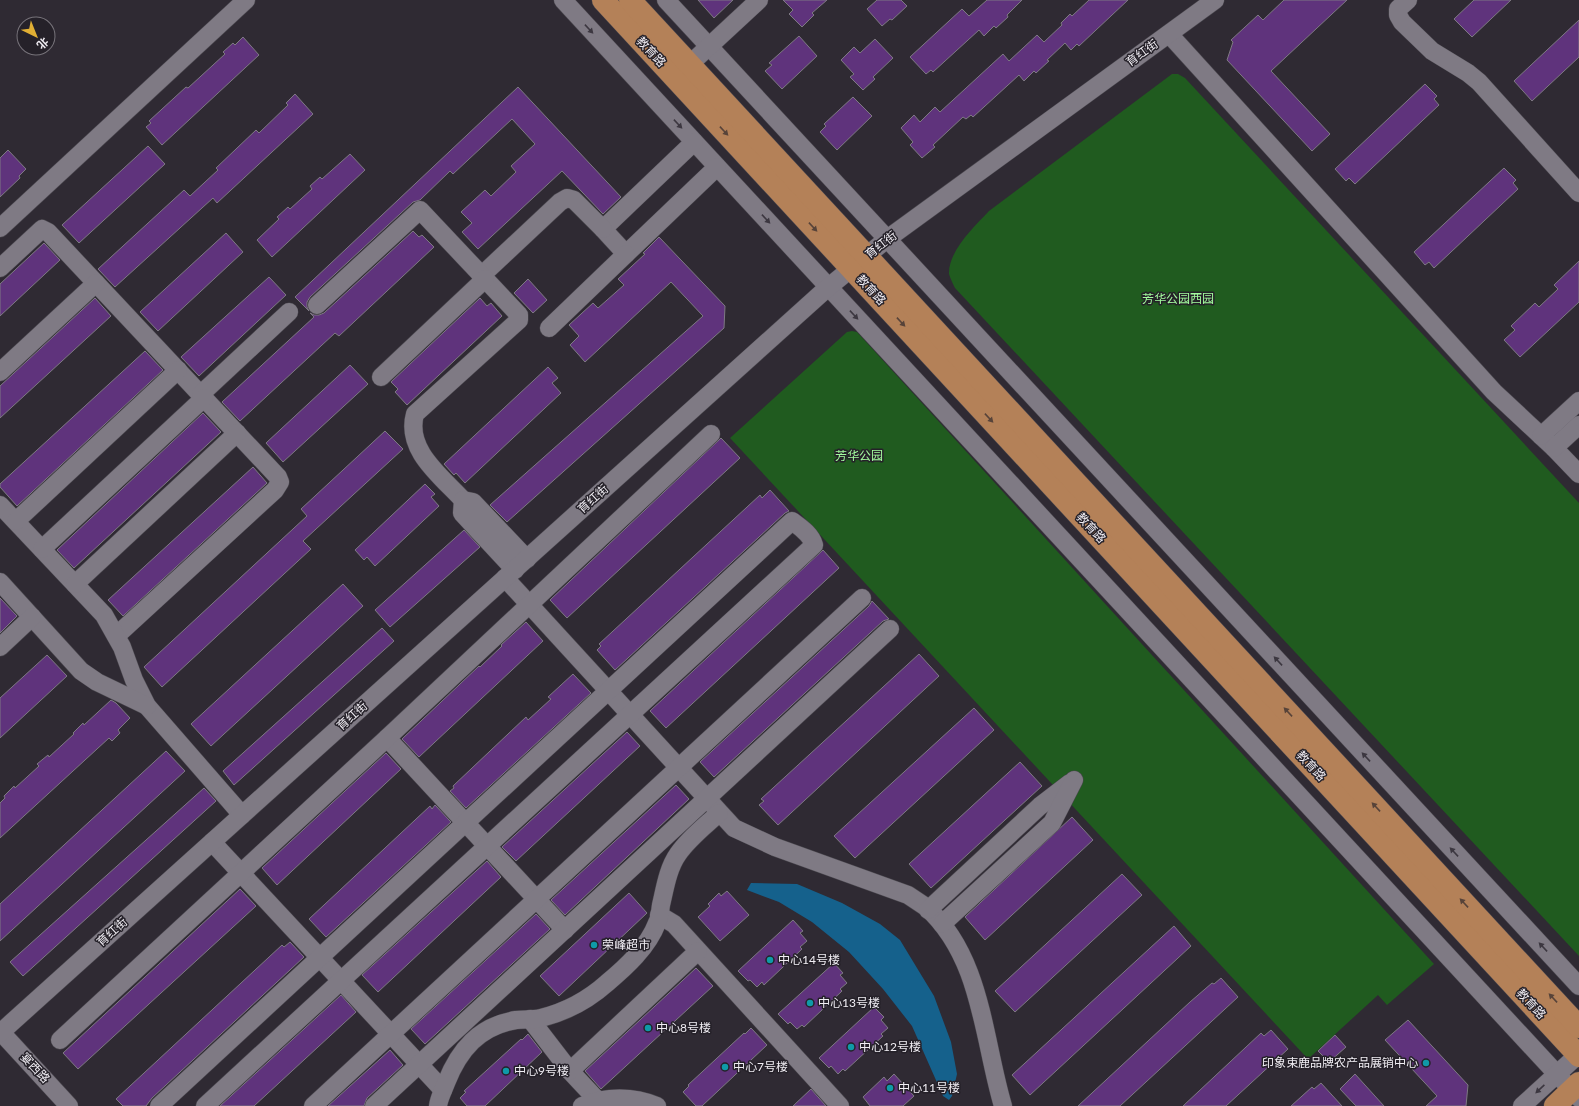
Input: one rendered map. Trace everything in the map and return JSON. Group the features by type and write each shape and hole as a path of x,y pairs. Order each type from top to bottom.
{"main road":[{"name":"教育路","path":"603,0 859,262 1579,1027"},
{"name":"教育路","path":"630,0 690,64 859,262 1579,1055"},
{"path":"1555,1106 1577,1096"}],"street":[{"path":"0,228 246,0"},
{"path":"563,0 1577,1096"},
{"path":"666,0 1579,986"},
{"path":"690,64 758,0"},
{"name":"育红街","path":"0,1032 859,262 887,239 1215,0"},
{"path":"1408,0 1398,10 1398,15 1402,22 1432,51 1468,73 1479,82 1527,133 1579,193"},
{"path":"1169,34 1494,392 1554,448 1579,474"},
{"path":"603,229 694,142"},
{"path":"549,328 717,167"},
{"path":"381,377 560,202 567,198 574,200 626,254"},
{"path":"317,305 420,210 519,315 519,320 416,414 413,423 417,446 422,454 463,500 473,502 516,569 529,605 734,828 747,836 908,895 928,910 942,924 958,948 974,990 1003,1106"},
{"path":"0,268 42,229 48,232 278,477 280,482 275,490 116,636"},
{"path":"0,372 96,283"},
{"path":"42,549 289,312"},
{"path":"16,521 178,370"},
{"path":"1541,436 1579,401"},
{"path":"1554,448 1579,425"},
{"path":"75,584 237,433"},
{"path":"60,1040 387,738 711,434"},
{"path":"0,505 104,615 122,647 134,680 147,706 242,815"},
{"path":"159,1106 792,521 804,530 814,545 205,1106"},
{"path":"0,582 81,671 98,682 147,706"},
{"path":"313,1106 862,598"},
{"path":"0,647 32,618"},
{"path":"374,1106 890,629"},
{"path":"387,738 564,930"},
{"path":"928,910 1040,806 1074,780 1052,823 942,924"},
{"path":"440,1098 452,1066 472,1040 500,1025 516,1020 540,1018 573,1007 607,983 647,943 658,923 669,876 678,854 692,838 719,813"},
{"path":"212,842 419,1064 440,1098"},
{"path":"659,915 674,924 840,1106"},
{"path":"570,1071 698,952"},
{"path":"530,1019 570,1071 590,1103 620,1098 635,1099 657,1106"},
{"name":"宴西路","path":"0,1032 70,1106"},
{"path":"1522,1106 1579,1055"}],"green space":[{"name":"芳华公园西园","path":"1172,74 1178,74 1185,78 1579,503 1579,956 955,288 952,283 949,274 953,257 970,231 989,211"},
{"name":"芳华公园","path":"847,332 857,332 1434,964 1387,1005 1378,995 1308,1059 730,438"}],"water":[{"path":"751,883 797,884 842,903 880,924 900,940 934,996 951,1042 957,1074 952,1096 949,1100 943,1096 912,1026 883,989 849,952 812,922 779,902 747,890"}],"building":[{"path":"698,0 733,0 714,18"},
{"path":"783,0 827,0 812,13 814,15 802,27 789,14 793,10"},
{"path":"877,0 901,0 907,6 892,20 890,19 882,26 867,9"},
{"path":"987,0 1022,0 1007,15 1008,17 996,28 994,26 984,36 979,30 933,72 931,70 926,74 910,57 962,9 969,16"},
{"path":"1089,0 1128,0 1079,46 1077,44 1071,50 1065,43 1036,73 1034,71 1024,81 1019,75 973,117 971,115 966,119 963,117 933,145 935,147 922,158 910,145 913,142 901,128 914,115 920,122 935,107 940,112 1003,54 1009,61 1037,35 1044,42 1062,25 1061,23 1070,14 1072,16"},
{"path":"1284,0 1347,0 1271,71 1330,134 1312,151 1227,60 1233,42 1231,40 1258,15 1263,20"},
{"path":"1474,0 1511,0 1472,37 1454,19"},
{"path":"1579,20 1579,57 1532,101 1514,81"},
{"path":"799,36 817,56 782,89 765,71 772,65 769,63"},
{"path":"243,37 259,55 162,145 146,127 151,123 149,121 225,54 223,52 233,43 235,45"},
{"path":"875,39 893,58 873,77 875,79 863,90 850,77 854,74 841,60 854,47 860,53"},
{"path":"1425,84 1437,96 1434,99 1439,105 1355,184 1349,178 1346,181 1335,169"},
{"path":"518,87 621,197 603,214 562,171 478,249 462,232 472,223 461,212 485,190 491,196 516,172 511,166 535,144 512,119 453,174 450,171 420,200 413,202 310,297 307,302 309,311 295,297"},
{"path":"295,94 313,114 217,203 213,198 115,287 98,269 184,190 190,196 218,170 216,168 256,130 259,133 288,105 286,103"},
{"path":"853,97 872,116 837,150 820,132 826,126 824,124"},
{"path":"148,146 165,164 79,243 62,225"},
{"path":"8,150 26,169 19,176 20,178 0,197 0,158"},
{"path":"350,154 365,170 272,257 257,240 279,219 277,217 288,207 290,209 312,189 310,186 320,177 322,179"},
{"path":"1504,168 1516,180 1513,183 1518,189 1434,268 1429,262 1425,265 1414,252"},
{"path":"413,231 419,237 422,235 434,247 339,336 335,333 240,421 222,402 314,317 310,313 319,315 324,313"},
{"path":"226,233 243,252 158,331 140,312"},
{"path":"659,237 725,306 724,328 507,522 490,505 703,316 671,282 585,362 570,345 579,336 569,325 593,303 598,308 624,285 618,279 645,254 643,253"},
{"path":"44,243 60,260 0,316 0,284"},
{"path":"1579,261 1579,302 1520,357 1504,340 1515,330 1511,326 1535,303 1539,307 1558,289 1554,285"},
{"path":"269,277 286,295 199,376 181,357"},
{"path":"528,279 547,300 533,313 514,293"},
{"path":"95,298 111,316 0,418 0,386"},
{"path":"480,298 487,306 491,303 502,316 407,405 395,392 398,389 391,382"},
{"path":"145,351 163,370 17,506 0,487 0,484"},
{"path":"350,365 368,384 283,462 266,443"},
{"path":"548,367 558,378 552,383 561,393 465,483 456,473 454,475 444,464"},
{"path":"203,413 221,432 74,568 57,550"},
{"path":"385,431 403,449 303,541 311,549 162,687 144,667 307,516 301,509"},
{"path":"721,438 740,458 567,618 550,600"},
{"path":"253,467 267,483 123,616 108,600"},
{"path":"425,484 435,494 431,497 439,506 375,566 367,557 364,560 355,550"},
{"path":"770,490 789,511 785,513 615,670 597,650 601,646 599,644 760,495 762,498"},
{"path":"464,530 480,547 390,627 375,610"},
{"path":"823,550 839,568 666,728 650,711"},
{"path":"343,584 363,606 211,746 191,724"},
{"path":"0,598 17,616 0,633"},
{"path":"872,601 889,619 883,621 714,777 700,762 869,606"},
{"path":"526,622 543,641 419,757 402,739"},
{"path":"382,628 394,641 234,785 223,771"},
{"path":"919,654 939,676 778,825 759,805 764,801 761,799"},
{"path":"47,655 67,676 0,738 0,698"},
{"path":"573,674 591,693 466,808 450,791 454,788 453,786 526,717 528,720 551,699 548,697"},
{"path":"111,700 116,703 130,718 118,730 120,733 112,741 109,738 0,838 0,803 5,798 4,796 39,766 37,764 48,755 49,757 74,734 73,733 83,723 84,725"},
{"path":"974,708 994,730 855,858 834,836"},
{"path":"627,732 640,746 516,861 502,847"},
{"path":"166,751 185,771 0,941 0,904"},
{"path":"386,753 401,769 277,885 262,868"},
{"path":"1020,762 1042,786 931,888 909,864"},
{"path":"676,785 689,799 565,915 551,900"},
{"path":"204,788 216,801 23,976 10,962"},
{"path":"435,805 451,822 326,937 309,919 430,806 432,809"},
{"path":"1072,817 1093,840 985,940 965,917"},
{"path":"487,861 501,877 378,992 362,975"},
{"path":"1122,874 1142,895 1015,1012 995,991"},
{"path":"240,889 256,906 78,1069 63,1053"},
{"path":"727,891 749,915 720,941 698,917 710,906 708,904 719,893 721,896"},
{"name":"荣峰超市","path":"629,893 647,913 559,996 540,976"},
{"path":"536,914 550,929 425,1044 411,1029"},
{"name":"中心14号楼","path":"793,920 803,931 800,933 807,941 800,947 802,949 764,985 762,982 757,987 750,980 748,981 738,971"},
{"path":"1174,926 1191,946 1030,1095 1012,1075"},
{"path":"290,942 304,957 152,1098 146,1106 123,1106 116,1099 282,945 284,947"},
{"name":"中心13号楼","path":"834,963 843,973 840,975 847,983 840,989 842,991 804,1027 802,1025 797,1029 790,1022 788,1024 778,1014"},
{"name":"中心8号楼","path":"696,968 713,986 601,1089 585,1071"},
{"path":"1221,978 1238,997 1120,1106 1078,1106 1190,1002 1212,983 1214,984"},
{"path":"341,995 356,1012 254,1106 220,1106"},
{"name":"中心12号楼","path":"874,1007 884,1017 881,1020 888,1028 881,1034 883,1036 845,1071 843,1069 838,1074 831,1066 829,1068 819,1058"},
{"name":"印象束鹿品牌农产品展销中心","path":"1408,1020 1468,1085 1466,1106 1426,1106 1437,1096 1385,1040"},
{"name":"中心7号楼","path":"751,1028 767,1045 702,1106 696,1106 683,1092 689,1086 688,1085"},
{"path":"1271,1030 1288,1049 1226,1106 1183,1106 1261,1033 1264,1036"},
{"name":"中心9号楼","path":"528,1034 542,1052 485,1106 467,1106 460,1098 466,1092 464,1091"},
{"path":"1335,1035 1346,1047 1329,1062 1318,1051"},
{"path":"390,1050 403,1065 367,1098 364,1106 328,1106"},
{"name":"中心11号楼","path":"894,1074 914,1096 903,1106 870,1106 863,1097 884,1077 887,1081"},
{"path":"1355,1074 1384,1106 1356,1106 1340,1089"},
{"path":"1321,1083 1342,1106 1291,1106 1312,1087 1314,1089"},
{"path":"811,1089 826,1106 793,1106"}],"place":[{"name":"荣峰超市","path":"594,945"},
{"name":"中心14号楼","path":"770,960"},
{"name":"中心13号楼","path":"810,1003"},
{"name":"中心8号楼","path":"648,1028"},
{"name":"中心12号楼","path":"851,1047"},
{"name":"印象束鹿品牌农产品展销中心","path":"1426,1063"},
{"name":"中心7号楼","path":"725,1067"},
{"name":"中心9号楼","path":"506,1071"},
{"name":"中心11号楼","path":"890,1088"}]}
